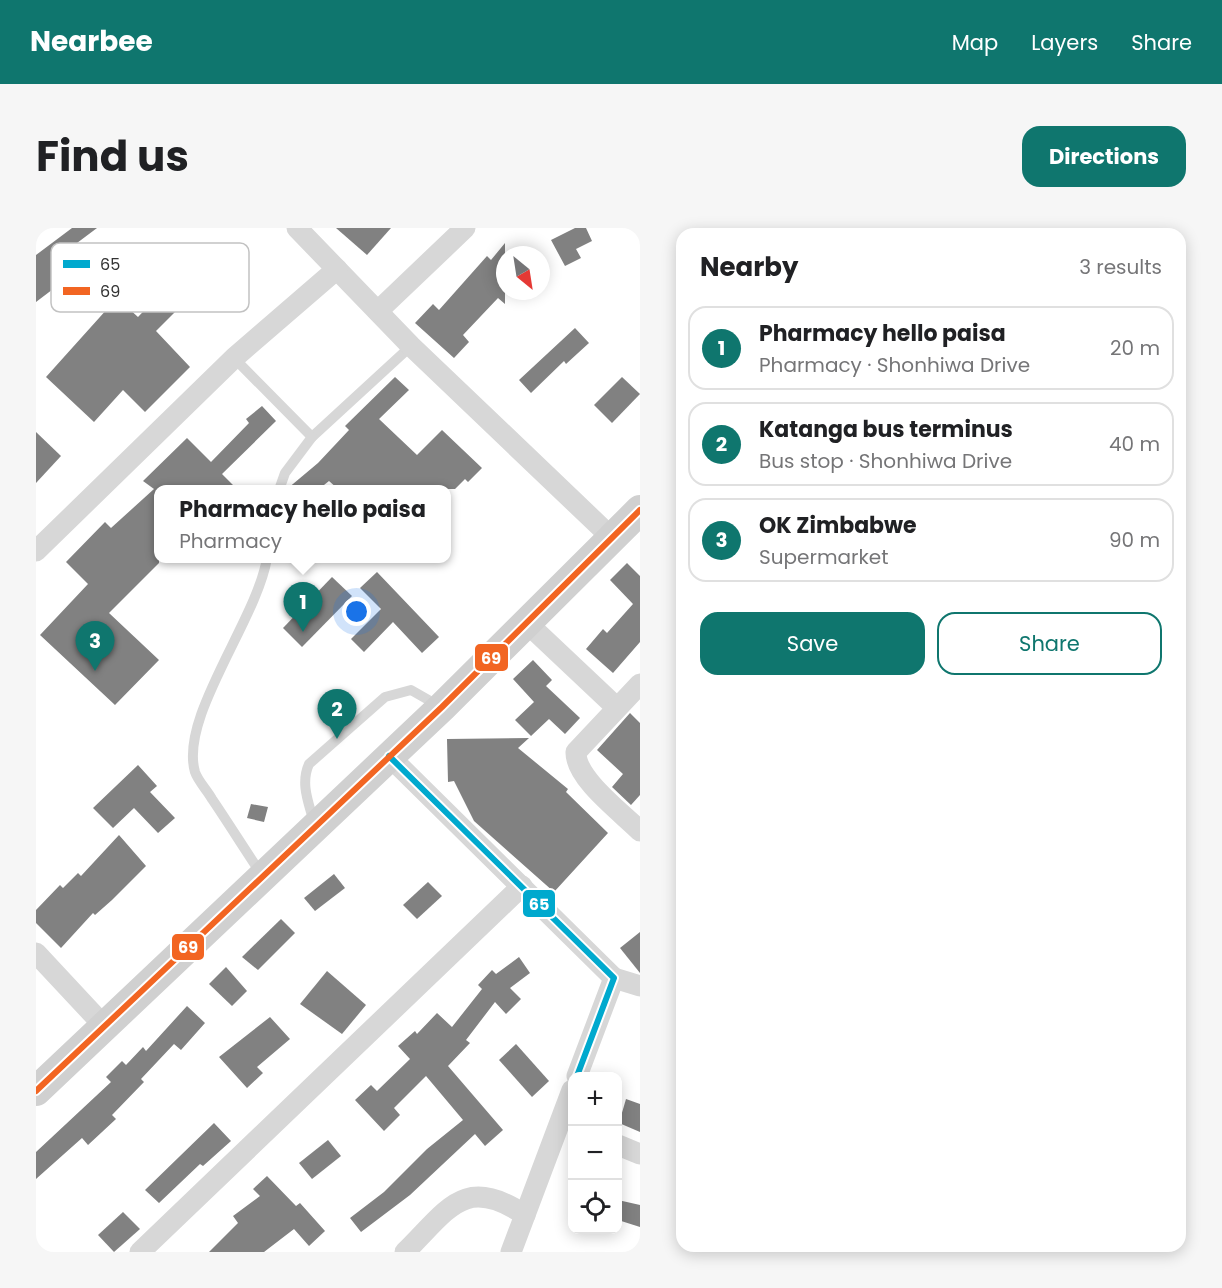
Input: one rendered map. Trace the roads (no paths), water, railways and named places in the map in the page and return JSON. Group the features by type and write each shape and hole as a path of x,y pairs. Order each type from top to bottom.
{"street":[{"path":"297,228 411,346 611,537"},
{"path":"378,312 465,228"},
{"path":"36,551 234,358 337,269"},
{"path":"36,1090 442,707 528,624 640,510"},
{"path":"528,624 616,707"},
{"path":"640,684 576,752 576,762 583,775 640,831"},
{"path":"389,756 614,978 640,986"},
{"path":"140,1252 522,886"},
{"path":"36,953 105,1027"},
{"path":"579,1072 614,978"},
{"path":"511,1252 525,1215 566,1125"},
{"path":"622,1147 640,1154"},
{"path":"405,1252 458,1200 482,1195 503,1201 525,1215"}],"lane":[{"path":"280,485 285,473 312,437 411,346"},
{"path":"234,358 312,437"},
{"path":"262,876 195,773 193,752 196,723 256,600 264,578 266,563"},
{"path":"315,825 304,785 304,775 309,764 385,697 411,690 442,707"}],"place":[{"name":"Pharmacy hello paisa","path":"303,632"},
{"name":"OK Zimbabwe","path":"95,671"},
{"name":"Katanga bus terminus","path":"337,739"}]}
